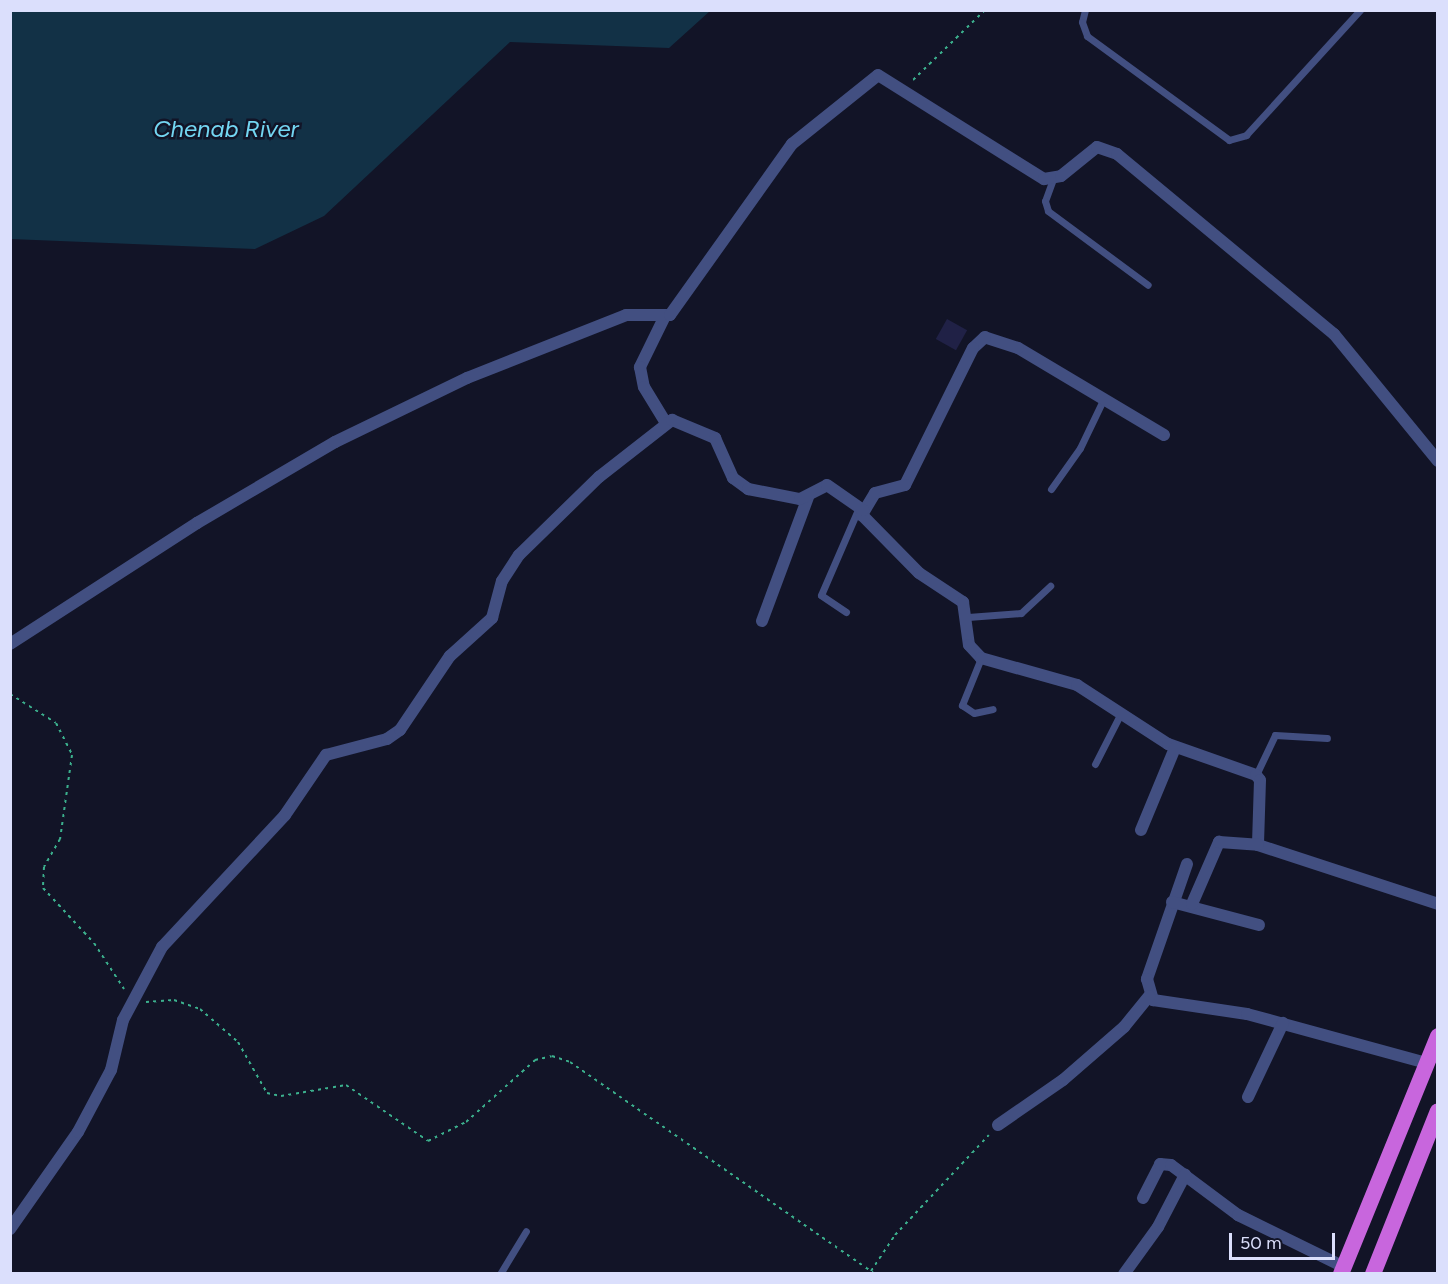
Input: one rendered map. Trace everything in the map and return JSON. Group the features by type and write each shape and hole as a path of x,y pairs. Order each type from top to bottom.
{"highway":[{"path":"1342,1270 1437,1036"},
{"path":"1373,1274 1437,1111"}],"street":[{"path":"666,423 644,387 640,367 664,318 792,144 871,78 884,76 1026,170 1053,179 1097,147 1116,154 1334,334 1437,461"},
{"path":"10,644 197,523 335,442 467,378 626,315 664,318"},
{"path":"861,508 875,493 905,485 978,340 994,338 1018,348 1164,435"},
{"path":"10,1229 78,1132 111,1070 116,1039 162,947 285,815 326,755 387,739 400,729 450,656 492,618 502,582 519,555 564,508 666,423 682,422 715,438 733,478 748,489 808,497"},
{"path":"762,621 808,497 827,485 861,508 864,519 919,573 963,602 968,617 969,645 981,658 1077,685 1175,748 1256,775 1260,780 1258,845"},
{"path":"1141,830 1175,748"},
{"path":"1192,904 1219,842 1258,845 1437,904"},
{"path":"998,1125 1063,1080 1124,1027 1149,996 1147,979 1187,864"},
{"path":"1172,902 1192,904 1259,924"},
{"path":"1149,996 1172,1005 1283,1023 1426,1063"},
{"path":"1248,1097 1283,1023"},
{"path":"1143,1198 1160,1164 1185,1175 1239,1215 1296,1248 1342,1270"},
{"path":"1124,1274 1158,1227 1185,1175"}],"lane":[{"path":"1085,10 1082,22 1087,36 1229,140 1240,140 1360,10"},
{"path":"1053,179 1045,201 1048,211 1148,285"},
{"path":"1051,489 1080,448 1104,398"},
{"path":"846,612 821,595 861,508"},
{"path":"968,617 1021,613 1050,586"},
{"path":"981,658 962,705 974,713 993,709"},
{"path":"1095,764 1121,713"},
{"path":"1256,775 1275,735 1327,738"},
{"path":"500,1274 526,1231"}],"path":[{"path":"904,88 985,10"},
{"path":"10,694 56,723 72,754 60,839 44,867 43,888 94,943 134,999 174,1000 200,1009 238,1042 267,1093 281,1096 346,1085 428,1141 466,1122 535,1060 552,1056 570,1062 875,1274"},
{"path":"871,1271 895,1235 998,1125"}],"water":[{"name":"Chenab River","path":"11,10 710,11 669,48 510,42 324,216 255,249 11,239"}],"building":[{"path":"947,319 967,330 956,350 936,339"}]}
